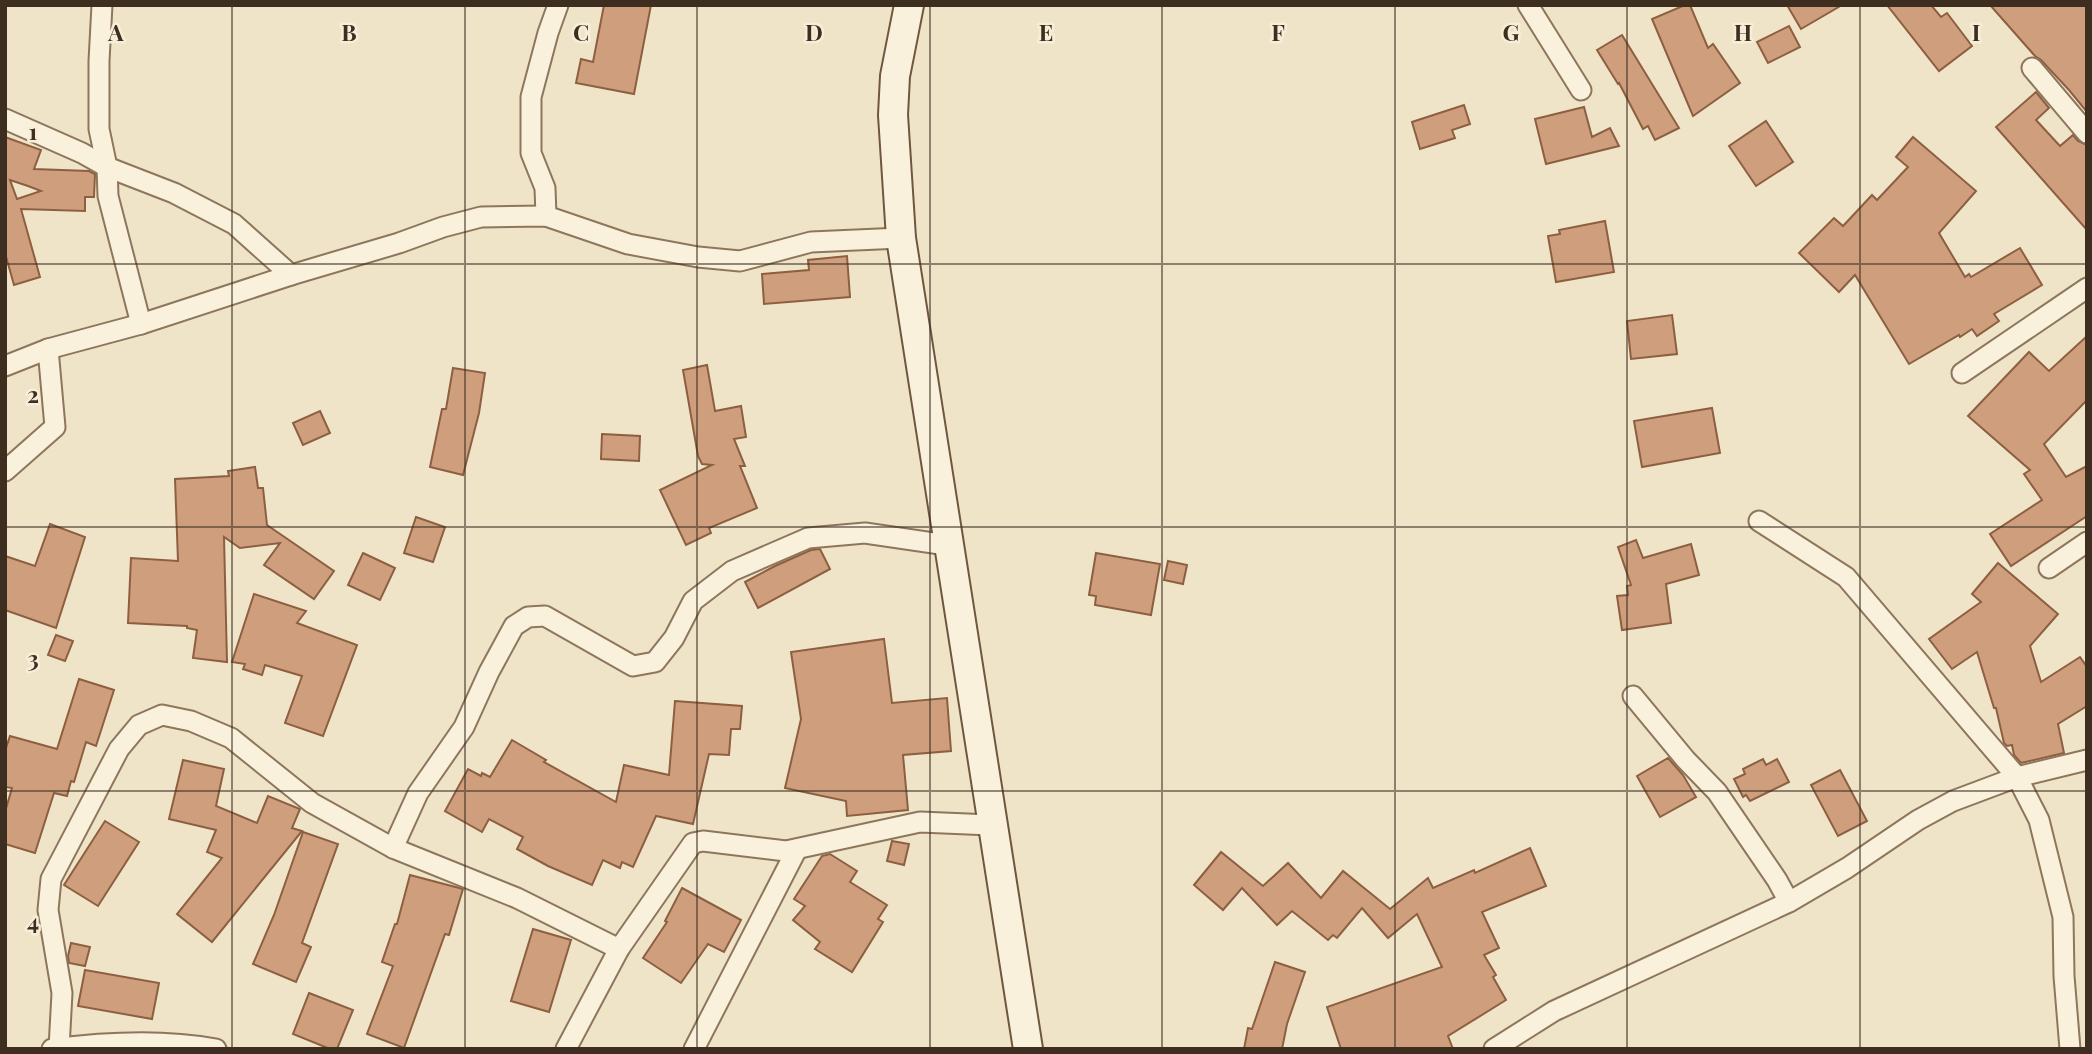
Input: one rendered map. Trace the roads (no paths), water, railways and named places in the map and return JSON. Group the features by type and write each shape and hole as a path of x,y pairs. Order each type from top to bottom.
{"main road":[{"path":"909,5 895,76 893,115 901,238 1028,1049"}],"street":[{"path":"102,5 99,128 107,167 108,196 141,324"},
{"path":"547,216 545,188 531,153 531,97 558,5"},
{"path":"1528,5 1581,90"},
{"path":"2032,68 2087,133"},
{"path":"5,119 107,167 174,193 234,224 291,275"},
{"path":"5,366 48,349 141,324 481,216 547,216 628,244 698,257 740,261 811,243 901,238"},
{"path":"1962,373 2087,288"},
{"path":"5,471 55,427 48,349"},
{"path":"1759,521 1846,577 2017,777 2039,820 2060,906 2070,1049"},
{"path":"393,848 418,793 464,727 514,626 528,617 545,616 633,666 655,662 674,638 693,601 732,571 808,538 865,533 947,545"},
{"path":"2049,568 2087,542"},
{"path":"1633,696 1686,760 1717,792 1789,902"},
{"path":"59,1048 62,993 48,910 51,880 119,749 139,725 162,715 191,721 230,738 312,803 393,848 517,898 619,949"},
{"path":"1494,1049 1553,1012 1789,902 1847,868 1918,820 1954,801 2017,777 2087,760"},
{"path":"566,1049 619,949 693,843 703,841 786,851 920,822 991,825"},
{"path":"694,1049 797,849"},
{"path":"52,1049 132,1043 209,1048"}]}
